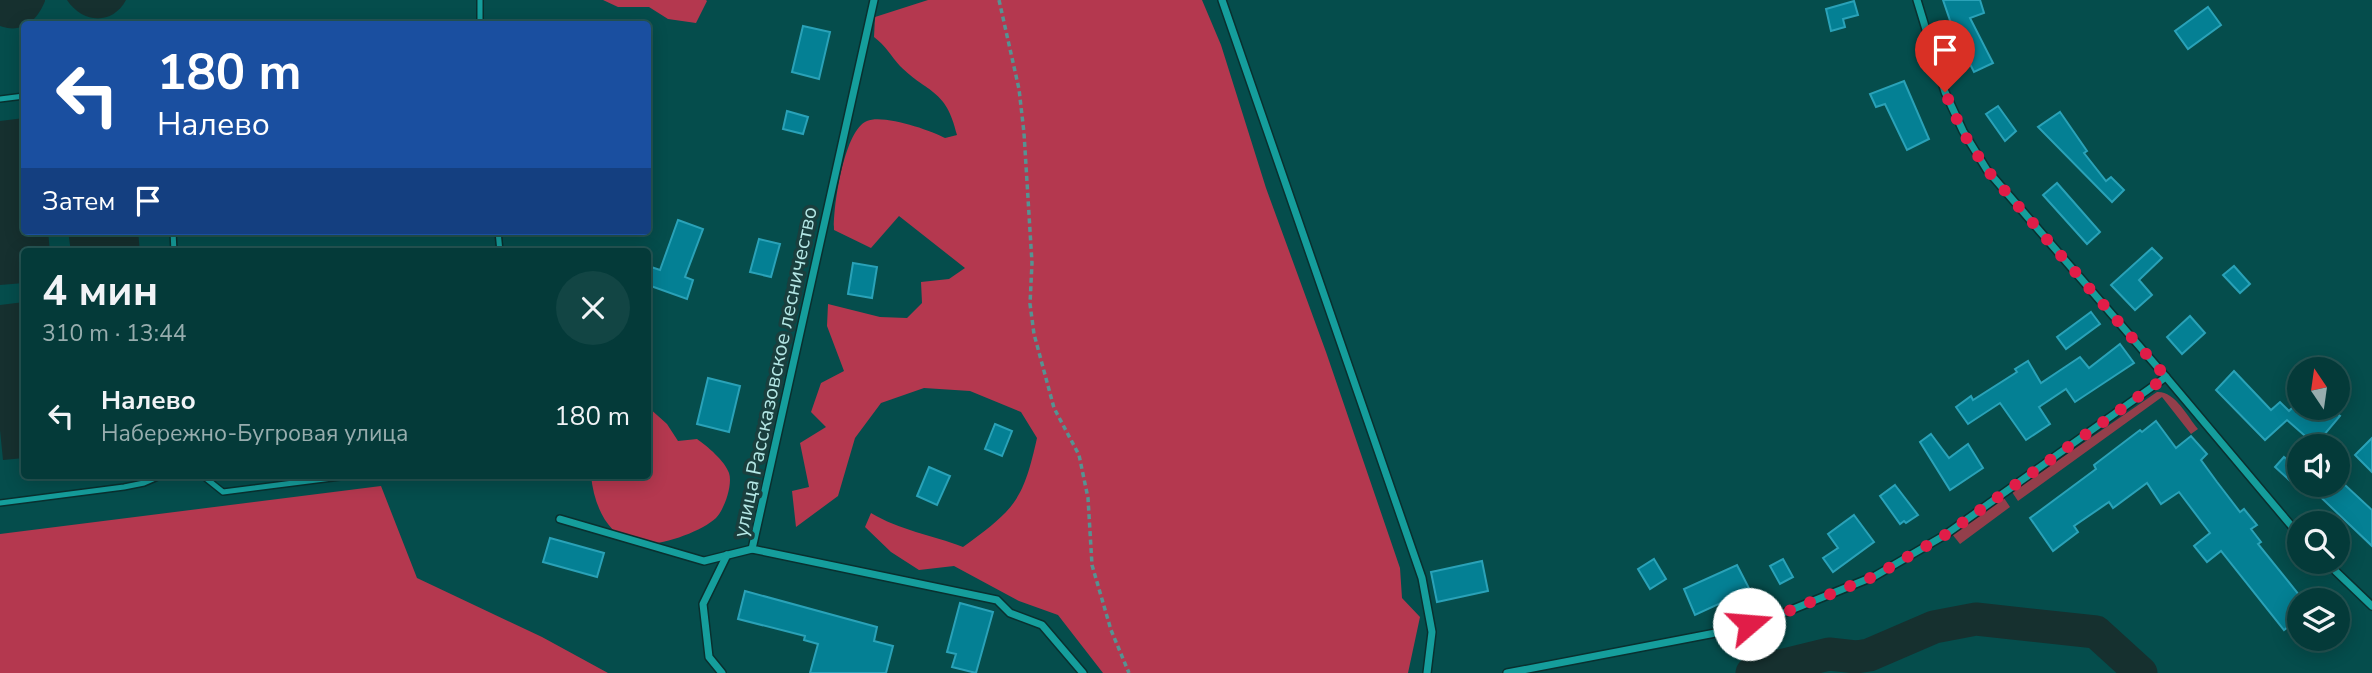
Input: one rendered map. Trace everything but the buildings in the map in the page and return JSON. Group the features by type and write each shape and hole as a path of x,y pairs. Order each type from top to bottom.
{"street":[{"name":"улица Рассказовское лесничество","path":"874,0 752,549 997,600 1010,612 1042,625 1083,673"},
{"path":"1222,0 1422,578 1432,632 1427,673"},
{"path":"1917,0 1945,92 1962,131 1987,170 2287,521"},
{"path":"1507,673 1731,630 1786,612 1875,576 1945,535 2166,377"},
{"path":"560,519 704,561 752,549"},
{"path":"722,673 709,657 703,604 727,555"},
{"path":"2339,574 2372,606"}],"lane":[{"path":"480,0 480,21"},
{"path":"0,99 21,96"},
{"path":"0,503 124,487 154,479"},
{"path":"207,479 223,492 325,479"}],"path":[{"path":"999,0 1019,89 1030,216 1030,304 1034,334 1054,408 1079,455 1088,498 1092,565 1111,630 1129,673"}],"shaded area":[{"path":"603,0 707,1 696,23 668,19 649,7 618,7"},
{"path":"928,0 1202,0 1221,45 1266,188 1400,568 1402,598 1420,617 1408,673 1103,673 1058,615 1019,601 954,566 919,570 891,552 865,527 871,513 904,528 963,547 995,523 1021,490 1037,438 1021,412 970,391 924,388 881,403 855,438 838,496 796,527 792,491 809,487 800,443 826,427 811,412 821,383 844,371 827,326 828,304 880,317 907,318 922,303 921,282 949,279 965,268 899,216 871,248 834,230 838,188 846,153 859,127 874,119 918,127 945,138 957,135 953,120 942,100 900,66 874,37 875,17"},
{"path":"2157,392 2175,400 2198,429 2191,434 2162,397 2018,501 2012,492"},
{"path":"651,410 667,424 678,441 697,439 715,454 727,468 730,478 727,497 716,518 700,529 654,544 635,543 616,533 603,516 592,479 651,479"},
{"path":"381,486 417,578 542,637 608,673 0,673 0,534"},
{"path":"2004,498 2010,507 1960,544 1952,534"}],"water":[{"path":"0,0 45,0 32,21 21,21 21,27 0,26"},
{"path":"67,0 126,0 113,14 97,18 81,13"},
{"path":"21,118 21,235 48,235 50,248 21,248 21,283 0,285 0,121"},
{"path":"69,235 138,235 140,248 70,248"},
{"path":"21,302 21,458 3,460 0,430 0,305"}],"waterway":[{"path":"1752,673 1829,654 1856,657 1869,655 1934,627 1976,619 2096,632 2141,673"}],"route":[{"path":"1749,624 1875,576 1945,535 2166,377 1987,170 1962,131 1945,92"}]}
